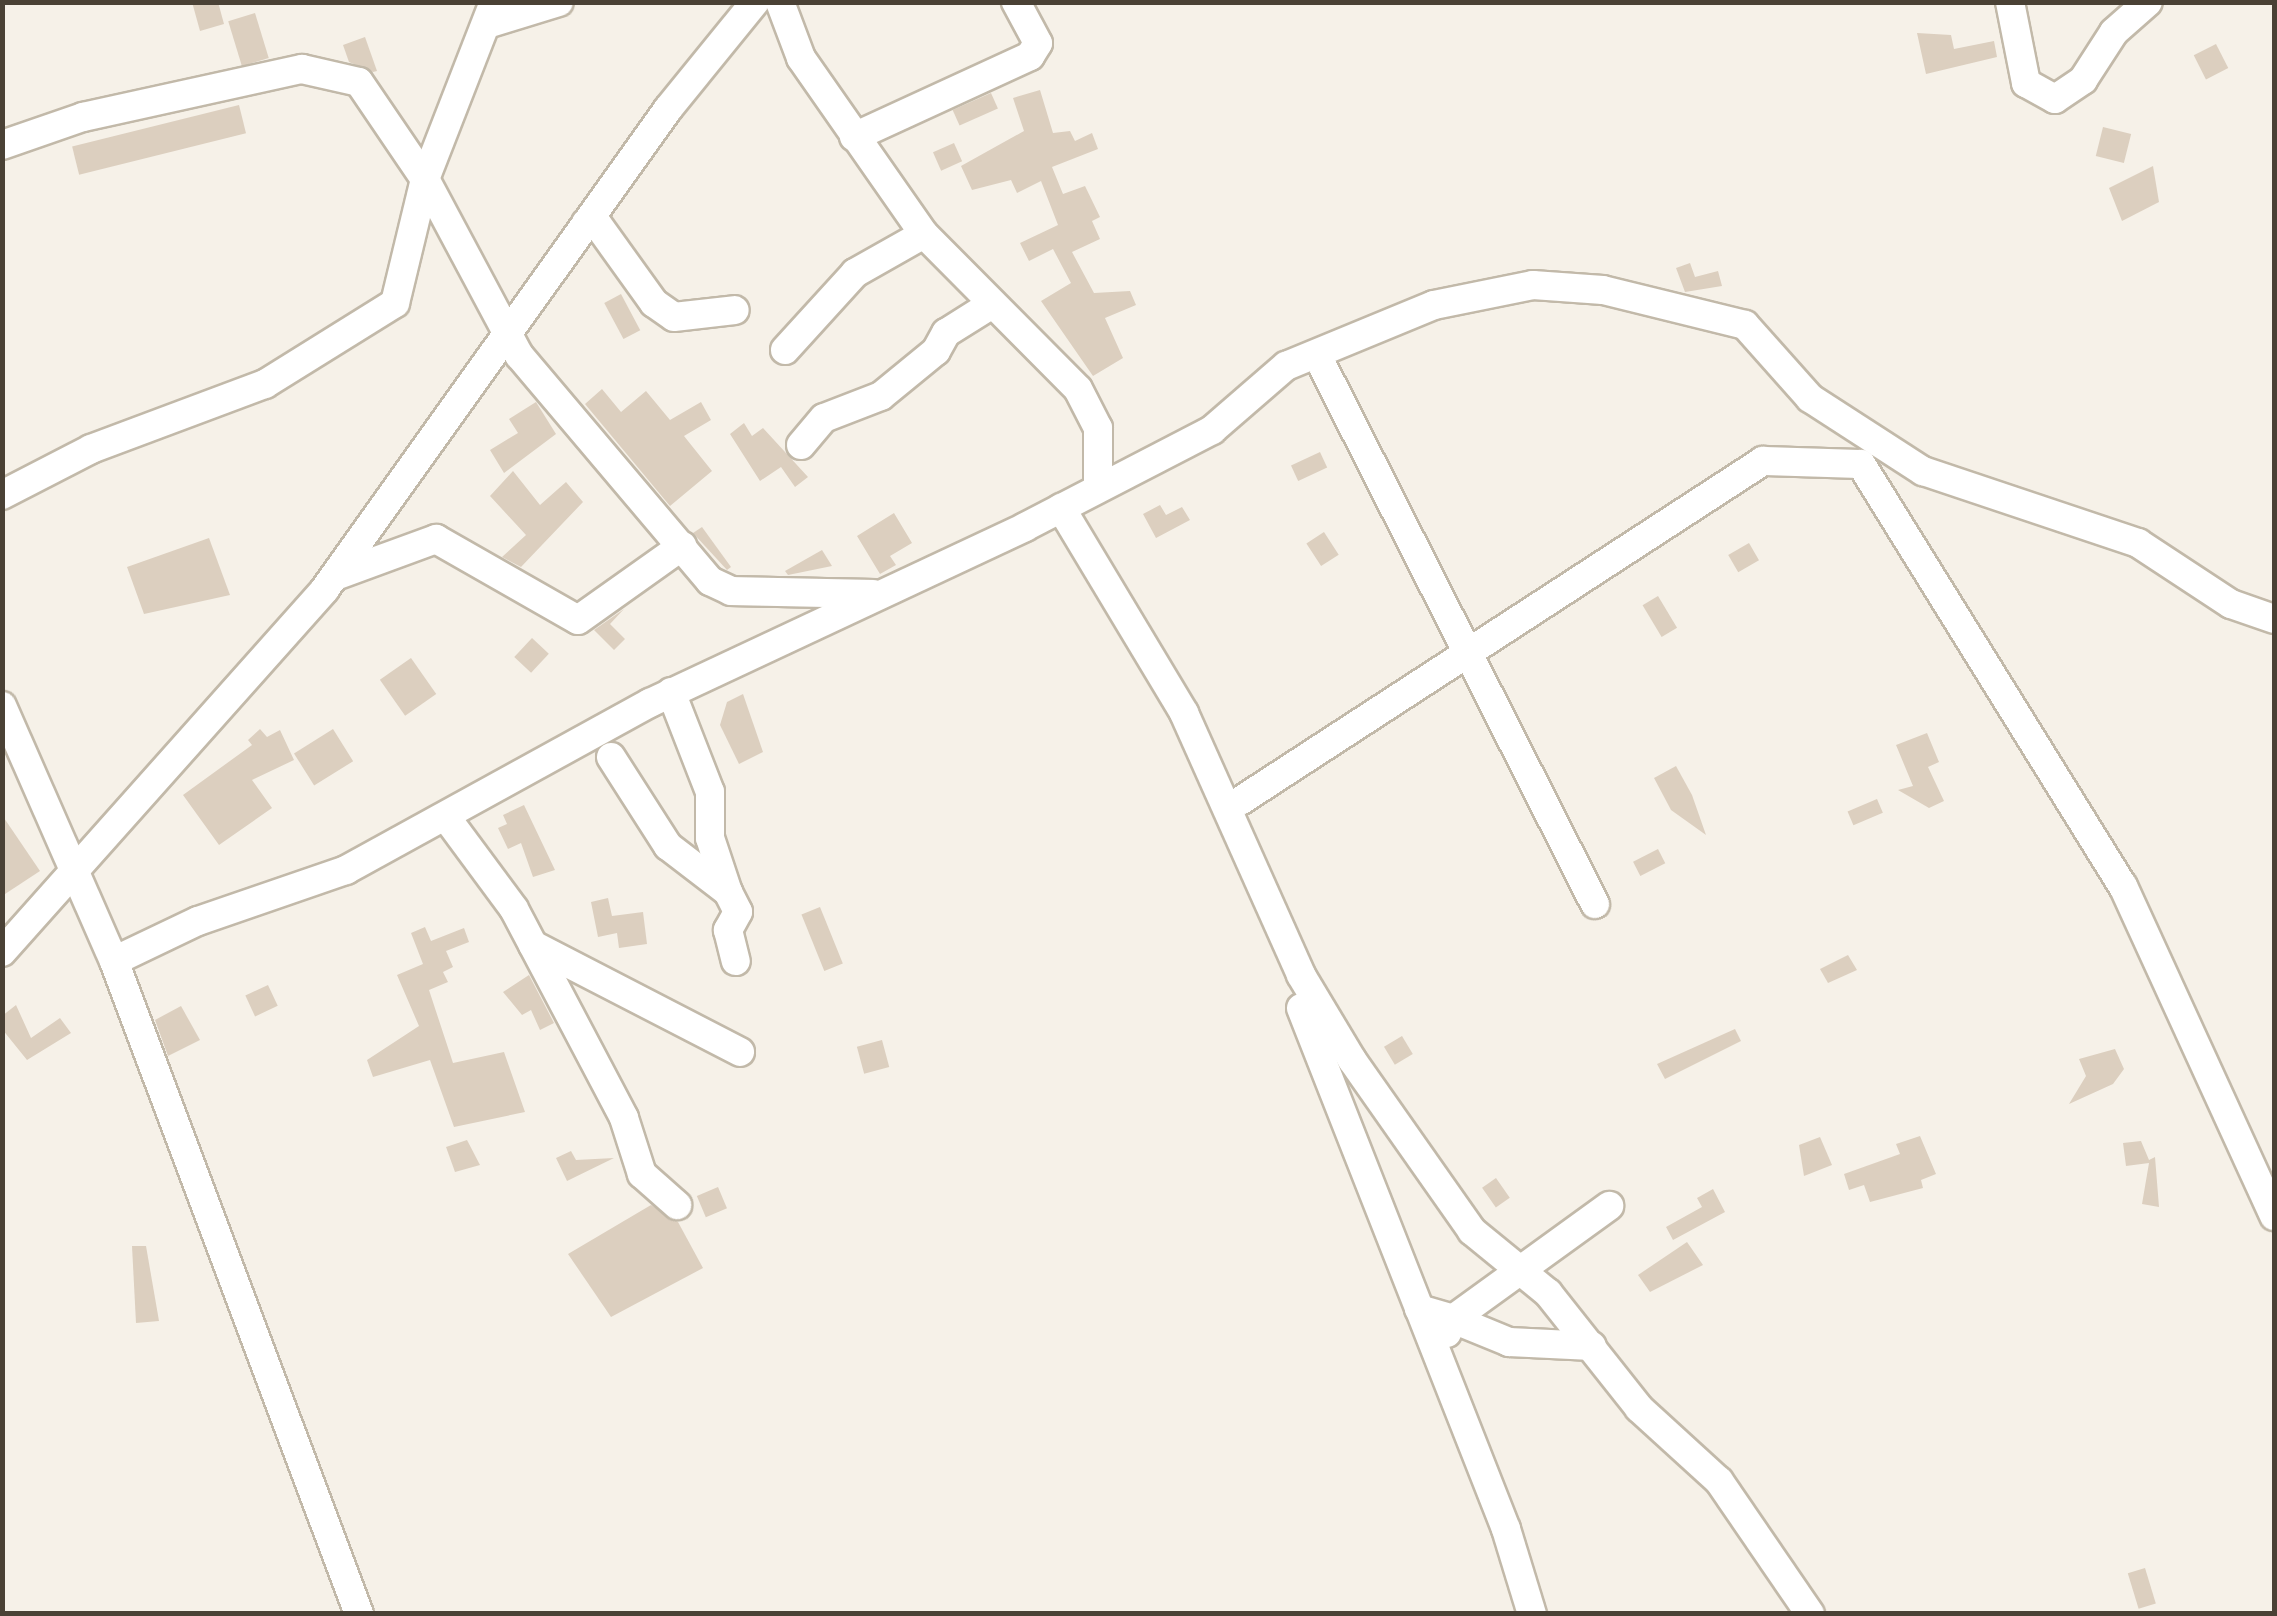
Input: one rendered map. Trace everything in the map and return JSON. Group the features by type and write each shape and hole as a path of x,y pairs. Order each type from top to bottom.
{"street":[{"path":"2,495 92,450 264,384 383,314 400,293 425,179 490,13 560,2"},
{"path":"2,952 76,874 334,577 586,223 755,2"},
{"path":"780,2 801,58 924,234 988,306 1088,404 1098,428 1098,488"},
{"path":"854,137 1030,56 1038,43 1016,2"},
{"path":"2010,2 2026,83 2055,99 2082,80 2114,32 2148,2"},
{"path":"2,145 84,117 302,69 368,88 425,179 508,333 710,582 731,591 888,594"},
{"path":"586,223 598,225 654,303 674,316 735,310"},
{"path":"786,350 855,272 924,234"},
{"path":"114,961 198,921 346,870 671,692 888,594 1212,430 1264,381 1318,352 1434,306 1533,285 1573,286 1745,325 1810,398 1923,471 2138,543 2231,604 2274,619"},
{"path":"800,446 824,418 881,396 936,351 946,333 988,306"},
{"path":"1323,366 1594,904"},
{"path":"1229,799 1764,460 1861,464 2124,886 2274,1216"},
{"path":"1061,508 1184,713 1229,799 1301,975 1352,1060 1472,1231 1520,1267 1592,1346 1639,1408 1730,1495 1810,1614"},
{"path":"334,577 436,539 578,620 682,546"},
{"path":"671,692 710,792 710,838 738,912 728,930 736,961"},
{"path":"2,706 114,961 359,1614"},
{"path":"611,757 668,846 728,892"},
{"path":"1229,799 1532,1614"},
{"path":"446,817 533,945 624,1118 642,1174 677,1205"},
{"path":"533,945 740,1052"},
{"path":"1437,1358 1452,1319 1609,1206"},
{"path":"1418,1309 1509,1342 1592,1346"}],"building":[{"path":"192,2 218,2 224,24 200,31"},
{"path":"255,13 269,58 242,66 228,21"},
{"path":"1917,33 1951,35 1954,49 1994,41 1997,57 1926,74"},
{"path":"365,37 377,71 349,62 343,45"},
{"path":"2216,44 2228,68 2206,79 2194,55"},
{"path":"1040,90 1053,133 1070,131 1075,141 1092,133 1098,149 1052,167 1063,194 1085,186 1100,217 1092,221 1100,239 1072,252 1094,293 1130,291 1136,305 1105,318 1123,358 1093,376 1041,301 1071,283 1053,249 1029,261 1020,243 1058,225 1041,181 1017,193 1011,180 972,190 961,166 1024,131 1013,98"},
{"path":"991,93 998,109 960,126 953,110"},
{"path":"239,105 246,133 79,175 72,147"},
{"path":"2103,127 2131,134 2124,163 2096,156"},
{"path":"954,143 962,161 941,171 933,152"},
{"path":"2153,166 2159,202 2122,221 2109,188"},
{"path":"1690,263 1695,277 1718,271 1722,286 1685,292 1676,268"},
{"path":"621,294 640,330 623,339 604,303"},
{"path":"602,389 621,412 646,391 670,420 701,402 711,420 684,436 712,471 670,506 585,404"},
{"path":"536,402 556,434 504,473 490,450 518,433 509,419"},
{"path":"744,423 752,436 763,428 808,477 795,487 781,467 760,481 730,434"},
{"path":"1320,452 1327,467 1298,481 1291,466"},
{"path":"513,471 540,505 566,482 583,502 521,567 502,557 526,535 490,496"},
{"path":"1160,505 1166,515 1182,507 1190,520 1156,538 1143,514"},
{"path":"894,513 912,543 890,556 896,565 880,574 857,536"},
{"path":"702,527 731,567 727,570 693,533"},
{"path":"1324,532 1339,555 1321,566 1306,543"},
{"path":"209,538 230,595 144,614 127,567"},
{"path":"1749,543 1759,560 1738,572 1728,555"},
{"path":"822,550 832,566 788,575 785,571"},
{"path":"1658,596 1677,628 1662,637 1643,605"},
{"path":"624,609 610,624 625,639 614,650 594,630"},
{"path":"532,638 549,654 531,673 514,657"},
{"path":"411,658 436,694 405,716 380,680"},
{"path":"743,694 763,752 739,764 720,725 727,702"},
{"path":"260,729 267,737 280,730 294,760 252,780 272,808 219,845 183,795 252,745 248,740"},
{"path":"333,729 353,761 314,786 294,753"},
{"path":"1927,733 1939,762 1928,767 1944,801 1929,808 1898,790 1913,786 1896,745"},
{"path":"1676,766 1692,795 1706,835 1671,810 1654,778"},
{"path":"1877,799 1883,813 1853,825 1848,812"},
{"path":"524,805 555,870 533,877 521,843 508,849 498,828 507,824 503,815"},
{"path":"2,815 40,871 2,896"},
{"path":"1658,849 1665,863 1640,876 1633,862"},
{"path":"608,898 612,916 643,912 647,944 619,948 617,933 598,937 591,902"},
{"path":"820,907 843,964 824,971 801,914"},
{"path":"425,927 431,941 464,928 469,942 446,951 453,967 443,972 448,982 429,990 453,1063 504,1052 525,1112 454,1127 430,1060 373,1077 367,1060 419,1026 397,975 423,964 411,933"},
{"path":"1848,955 1857,970 1828,983 1820,969"},
{"path":"529,975 554,1023 540,1030 531,1010 522,1015 503,992"},
{"path":"268,985 278,1006 255,1016 245,996"},
{"path":"16,1005 31,1038 60,1018 71,1033 27,1060 2,1029 2,1016"},
{"path":"181,1006 200,1040 168,1056 155,1020"},
{"path":"1735,1029 1741,1041 1665,1079 1657,1064"},
{"path":"1402,1036 1413,1054 1395,1065 1384,1047"},
{"path":"882,1040 889,1067 864,1074 857,1047"},
{"path":"2115,1049 2124,1069 2113,1084 2069,1104 2086,1076 2079,1059"},
{"path":"1920,1136 1936,1174 1921,1180 1923,1188 1870,1202 1864,1185 1849,1190 1844,1174 1900,1154 1896,1144"},
{"path":"1820,1137 1832,1165 1804,1176 1799,1145"},
{"path":"467,1140 480,1165 455,1172 446,1147"},
{"path":"2141,1141 2149,1160 2155,1157 2159,1207 2142,1204 2149,1163 2126,1166 2123,1143"},
{"path":"571,1151 576,1160 614,1158 567,1181 556,1158"},
{"path":"1496,1178 1510,1198 1496,1207 1482,1188"},
{"path":"718,1187 727,1208 706,1217 697,1196"},
{"path":"1713,1189 1725,1212 1673,1240 1666,1227 1702,1207 1697,1198"},
{"path":"651,1205 678,1222 703,1268 611,1317 568,1254"},
{"path":"1687,1242 1703,1265 1650,1292 1638,1275"},
{"path":"132,1246 146,1246 159,1321 136,1323"},
{"path":"2145,1568 2156,1603 2139,1609 2128,1573"}]}
